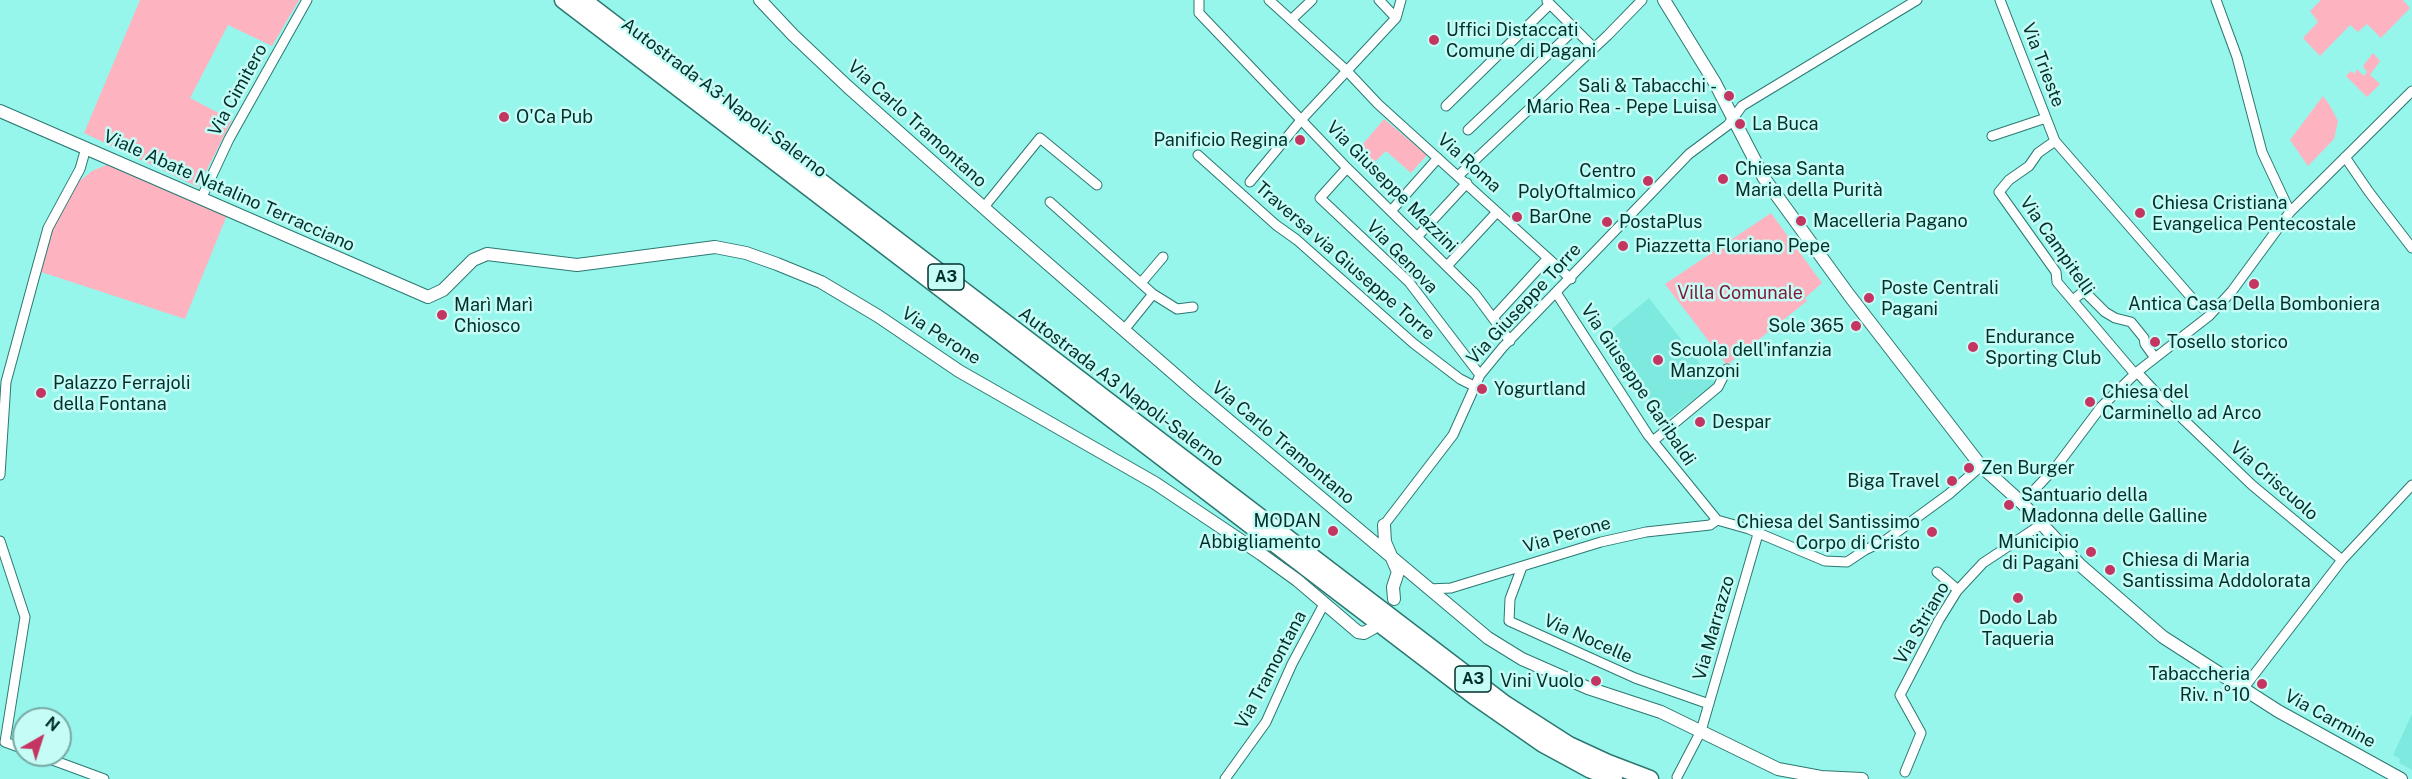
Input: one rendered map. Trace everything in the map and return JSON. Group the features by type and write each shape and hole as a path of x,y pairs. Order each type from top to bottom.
{"highway":[{"name":"Autostrada A3 Napoli-Salerno","path":"563,0 1474,696 1543,744 1588,769 1614,779"},
{"name":"Autostrada A3 Napoli-Salerno","path":"583,0 1505,704 1569,745 1650,779"}],"street":[{"name":"Via Cimitero","path":"201,199 229,139 307,0"},
{"name":"Via Carlo Tramontano","path":"760,0 848,87 1124,330 1488,638 1522,659 1588,688 1661,712 1778,769 1821,777 1862,779"},
{"path":"1199,0 1199,13 1302,119 1396,18 1401,0"},
{"name":"Via Roma","path":"1269,0 1346,70 1378,104 1571,279"},
{"path":"1292,20 1312,0"},
{"path":"1379,0 1396,18"},
{"path":"1458,176 1642,0"},
{"name":"Via Carmine","path":"1664,0 1733,116 1764,178 1799,229 1981,466 2022,503 2080,564 2163,638 2316,733 2397,777"},
{"name":"Via Giuseppe Torre","path":"1371,540 1453,435 1480,375 1689,154 1722,131 1742,106 1917,0"},
{"name":"Via Trieste","path":"2000,0 2055,141 2198,303"},
{"path":"2216,0 2237,57 2262,152 2290,212"},
{"path":"1446,106 1548,2 1594,48"},
{"path":"1468,130 1575,29"},
{"path":"2022,503 2056,467 2094,415 2136,373 2209,316 2232,291 2290,212 2412,91"},
{"name":"Viale Abate Natalino Terracciano","path":"0,111 413,292 428,297 443,290"},
{"path":"1992,136 2046,118"},
{"name":"Via Giuseppe Mazzini","path":"1250,182 1302,119 1347,168 1475,294 1510,341"},
{"path":"984,207 1040,138 1097,185"},
{"name":"Via Campitelli","path":"2055,141 2038,153 2028,166 2009,180 1999,192 2056,272 2057,282 2136,373"},
{"path":"0,475 3,380 48,228 80,169 86,148"},
{"name":"Traversa via Giuseppe Torre","path":"1198,155 1413,343 1460,379 1474,386"},
{"path":"2345,157 2412,248"},
{"path":"1390,211 1438,158"},
{"name":"Via Genova","path":"1347,168 1320,198 1408,282 1480,375"},
{"path":"1417,237 1467,183"},
{"path":"1050,202 1154,294 1177,309 1193,308"},
{"path":"1447,266 1497,212"},
{"name":"Via Perone","path":"443,290 473,260 487,254 577,265 715,247 746,253 777,264 821,282 878,316 959,371 1155,483 1261,554 1358,632 1364,633 1373,628"},
{"path":"1141,283 1162,257"},
{"path":"1493,318 1548,258"},
{"path":"2073,300 2084,291 2105,312 2115,318 2131,322 2144,338 2145,344 2155,358"},
{"path":"1124,330 1154,294"},
{"name":"Via Giuseppe Garibaldi","path":"1557,294 1649,434 1717,520"},
{"path":"1649,434 1718,387 1727,369"},
{"name":"Via Criscuolo","path":"2136,373 2252,485 2342,560"},
{"path":"1717,520 1825,561 1846,562 1886,540 1949,494 1981,466"},
{"path":"2242,689 2342,560 2412,485"},
{"name":"Via Perone","path":"1429,590 1451,588 1612,540 1646,532 1710,525 1717,520"},
{"name":"Via Striano","path":"1905,771 1921,733 1900,695 1938,620 1958,590 1983,563 2042,524"},
{"path":"1354,526 1369,530 1384,525 1385,542 1398,572 1391,603 1406,570"},
{"name":"Via Marrazzo","path":"1677,777 1701,731 1758,534"},
{"path":"0,542 25,617 4,742 12,745"},
{"name":"Via Nocelle","path":"1522,567 1510,599 1509,621 1635,678 1709,704"},
{"path":"1937,572 1958,590"},
{"path":"1399,587 1416,579"},
{"name":"Via Tramontana","path":"1225,779 1266,723 1292,664 1324,604"},
{"path":"72,767 104,779"}],"shaded area":[{"name":"Scuola dell'infanzia Manzoni","path":"1649,298 1715,383 1672,416 1663,420 1603,336"},
{"path":"2412,714 2412,770 2399,763 2400,759 2393,755"}],"green space":[{"path":"140,0 299,0 272,46 228,25 190,98 232,120 198,187 84,133"},
{"path":"2321,0 2403,0 2410,8 2381,38 2367,24 2358,32 2350,25 2320,56 2303,38 2318,22 2310,11"},
{"path":"2373,53 2380,61 2370,75 2380,84 2367,97 2346,76 2351,71 2355,74 2357,69 2364,76 2367,72 2363,66"},
{"path":"2323,96 2338,121 2334,139 2308,166 2290,140"},
{"path":"1384,119 1427,155 1411,173 1386,151 1368,168 1353,156"},
{"path":"111,163 227,215 185,319 41,272 51,230 76,184 92,171"},
{"name":"Villa Comunale","path":"1771,213 1822,283 1805,298 1807,301 1727,365 1665,284"}],"tunnel":[{"path":"2197,304 2209,316"}],"place":[{"name":"Uffici Distaccati Comune di Pagani","path":"1434,40"},
{"name":"Sali & Tabacchi - Mario Rea - Pepe Luisa","path":"1729,96"},
{"name":"O'Ca Pub","path":"504,117"},
{"name":"La Buca","path":"1740,124"},
{"name":"Panificio Regina","path":"1300,140"},
{"name":"Chiesa Santa Maria della Purità","path":"1723,179"},
{"name":"Centro PolyOftalmico","path":"1648,181"},
{"name":"Chiesa Cristiana Evangelica Pentecostale","path":"2140,213"},
{"name":"BarOne","path":"1517,217"},
{"name":"Macelleria Pagano","path":"1801,221"},
{"name":"PostaPlus","path":"1607,222"},
{"name":"Piazzetta Floriano Pepe","path":"1623,246"},
{"name":"Antica Casa Della Bomboniera","path":"2254,284"},
{"name":"Poste Centrali Pagani","path":"1869,298"},
{"name":"Marì Marì Chiosco","path":"442,315"},
{"name":"Sole 365","path":"1856,326"},
{"name":"Tosello storico","path":"2155,342"},
{"name":"Endurance Sporting Club","path":"1973,347"},
{"name":"Scuola dell'infanzia Manzoni","path":"1658,360"},
{"name":"Yogurtland","path":"1482,389"},
{"name":"Palazzo Ferrajoli della Fontana","path":"41,393"},
{"name":"Chiesa del Carminello ad Arco","path":"2090,402"},
{"name":"Despar","path":"1700,422"},
{"name":"Zen Burger","path":"1969,468"},
{"name":"Biga Travel","path":"1952,481"},
{"name":"Santuario della Madonna delle Galline","path":"2009,505"},
{"name":"MODAN Abbigliamento","path":"1333,531"},
{"name":"Chiesa del Santissimo Corpo di Cristo","path":"1932,532"},
{"name":"Municipio di Pagani","path":"2091,552"},
{"name":"Chiesa di Maria Santissima Addolorata","path":"2110,570"},
{"name":"Dodo Lab Taqueria","path":"2018,598"},
{"name":"Vini Vuolo","path":"1596,681"},
{"name":"Tabaccheria Riv. n°10","path":"2262,684"}]}
